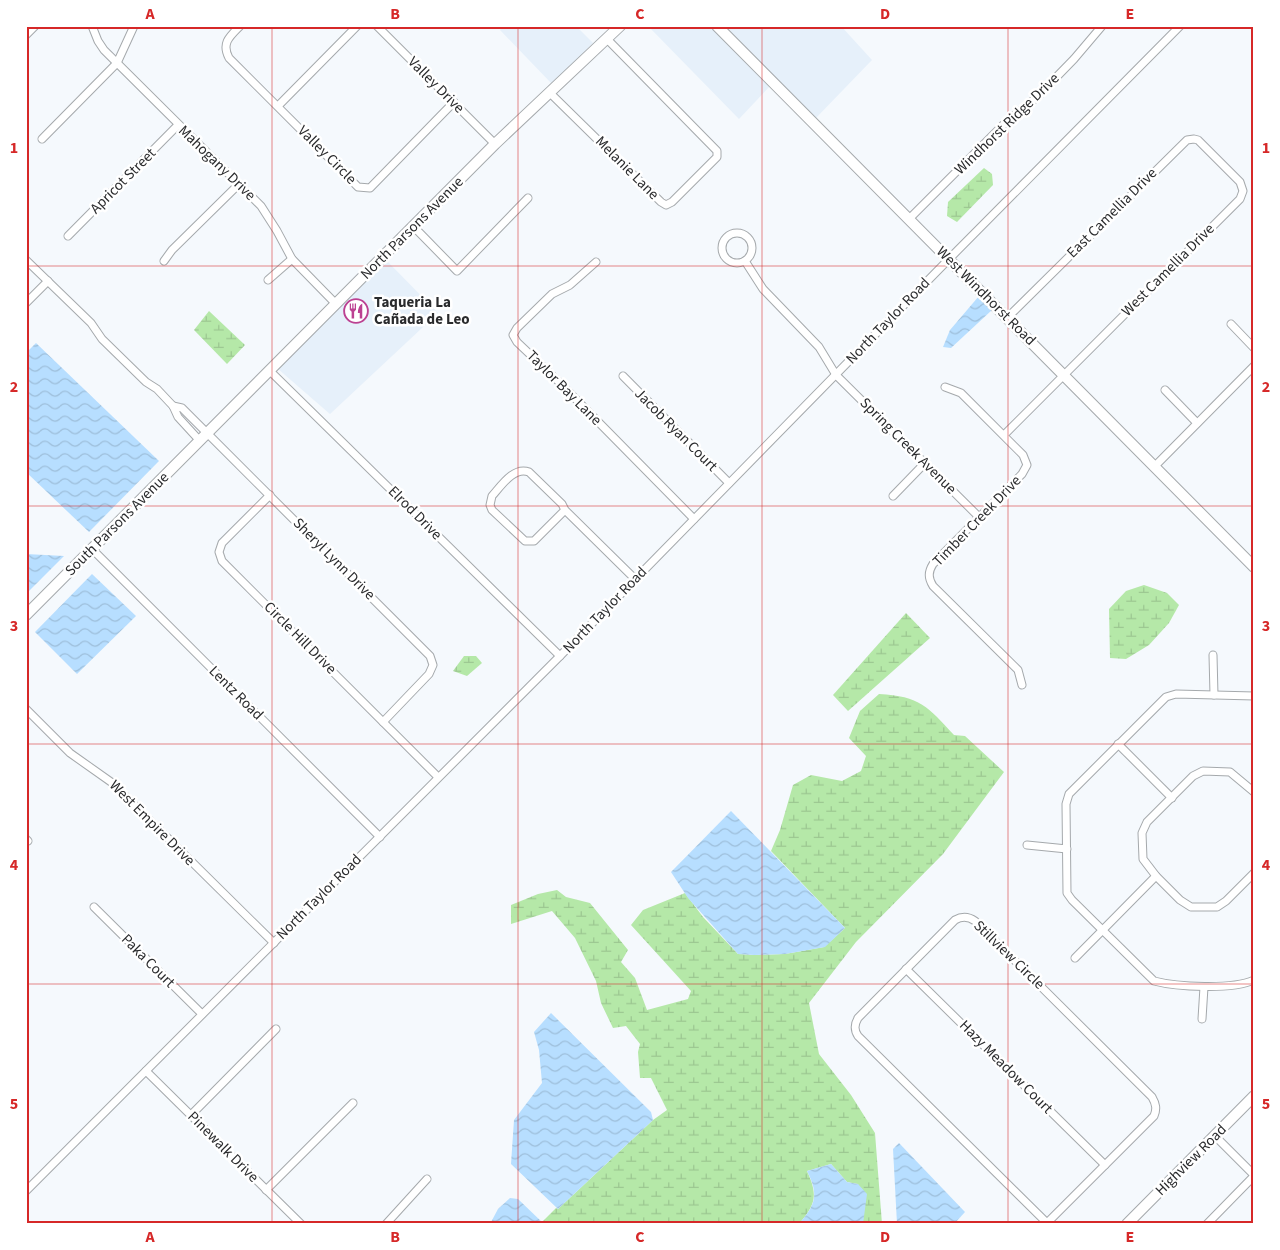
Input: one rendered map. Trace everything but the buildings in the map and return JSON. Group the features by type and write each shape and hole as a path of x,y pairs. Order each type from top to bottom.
{"street":[{"path":"26,35 34,26"},
{"name":"Mahogany Drive","path":"92,26 101,46 260,206 270,219 292,259 336,304"},
{"path":"42,138 117,63 134,26"},
{"name":"Valley Circle","path":"240,26 226,43 226,53 229,58 358,187 370,188 454,102"},
{"path":"278,106 358,26"},
{"name":"Valley Drive","path":"377,26 495,144"},
{"name":"North Parsons Avenue","path":"204,437 495,144 620,26"},
{"name":"West Windhorst Road","path":"718,26 1254,567"},
{"name":"Windhorst Ridge Drive","path":"909,219 1003,125 1037,97 1074,59 1102,26"},
{"name":"North Taylor Road","path":"26,1190 560,656 1180,26"},
{"name":"Melanie Lane","path":"550,93 661,202 666,205 672,202 717,157 717,151 607,39"},
{"name":"Apricot Street","path":"68,236 178,125"},
{"name":"East Camellia Drive","path":"1007,318 1187,140 1198,140 1220,162"},
{"name":"West Camellia Drive","path":"1004,435 1240,199 1243,191 1240,182 1220,162"},
{"path":"164,261 172,250 238,184"},
{"path":"413,226 456,271 528,198"},
{"path":"743,234 750,240 752,245 751,254 745,261 735,263 730,261 724,254 723,244 729,236 743,234"},
{"path":"268,280 292,259"},
{"name":"Sheryl Lynn Drive","path":"26,260 91,323 102,339 146,382 157,389 173,406 178,417 204,437 270,495 430,656 433,665 429,674 383,722"},
{"name":"Spring Creek Avenue","path":"745,261 763,289 820,346 836,375 980,518"},
{"name":"Taylor Bay Lane","path":"596,262 570,285 552,294 517,328 513,335 517,342 694,519"},
{"path":"26,303 48,281"},
{"path":"1231,324 1254,348"},
{"path":"1155,466 1254,366"},
{"name":"Elrod Drive","path":"270,370 560,656"},
{"name":"Jacob Ryan Court","path":"623,376 729,483"},
{"name":"Timber Creek Drive","path":"945,387 961,393 1024,455 1026,465 1025,470 934,564 930,570 930,581 1018,670 1022,685"},
{"path":"1165,390 1198,423"},
{"name":"South Parsons Avenue","path":"26,615 204,437"},
{"path":"893,496 925,463"},
{"path":"565,510 534,541 525,541 492,510 490,501 492,496 516,472 524,470 529,472 635,580"},
{"name":"Circle Hill Drive","path":"270,495 222,543 220,547 222,561 438,777"},
{"name":"Lentz Road","path":"92,549 380,837"},
{"path":"1214,655 1214,695"},
{"path":"1254,696 1176,694 1166,697 1069,794 1066,804 1068,893 1072,900 1102,931 1154,981 1163,984 1204,986 1242,984 1254,980"},
{"name":"West Empire Drive","path":"26,709 70,753 111,782 274,943"},
{"path":"1118,744 1172,798"},
{"path":"1253,877 1217,907 1191,907 1180,900 1143,860 1142,833 1147,822 1193,776 1203,771 1230,772 1254,792"},
{"path":"1247,786 1254,779"},
{"path":"1027,845 1067,849"},
{"path":"1075,958 1156,876"},
{"name":"Paka Court","path":"94,907 202,1014"},
{"name":"Stillview Circle","path":"960,917 970,918 982,927 1156,1102 1154,1116 1047,1224 858,1036 856,1032 858,1018 906,969 955,920 960,917"},
{"name":"Hazy Meadow Court","path":"906,969 1105,1165"},
{"path":"1202,1019 1204,986"},
{"path":"191,1114 276,1029"},
{"name":"Pinewalk Drive","path":"146,1071 301,1224"},
{"name":"Highview Road","path":"1127,1224 1254,1096"},
{"path":"266,1190 353,1103"},
{"path":"1207,1224 1254,1176 1215,1136"},
{"path":"386,1224 427,1179"}],"shaded area":[{"path":"503,26 576,26 593,43 552,84 500,30"},
{"path":"648,26 712,26 771,85 739,119"},
{"path":"723,26 841,26 872,60 815,119"},
{"path":"385,259 438,313 330,414 277,368"}],"green space":[{"path":"984,168 992,174 993,185 957,222 947,216 948,202"},
{"path":"209,311 245,345 227,364 194,330"},
{"path":"1144,585 1167,593 1179,605 1169,623 1149,645 1126,659 1110,658 1109,609 1126,591"},
{"path":"906,613 930,638 848,711 833,695"},
{"path":"464,656 476,656 482,663 467,676 453,671"},
{"path":"879,694 914,700 930,710 954,735 965,736 1004,772 943,854 856,942 809,1003 819,1054 851,1095 875,1133 882,1224 863,1224 858,1184 847,1182 831,1164 807,1171 813,1187 814,1199 809,1211 799,1224 544,1224 542,1222 556,1208 558,1209 653,1120 667,1110 651,1078 640,1078 638,1052 640,1044 626,1026 613,1028 601,1003 596,981 575,938 552,911 511,924 511,905 538,894 557,890 566,897 590,903 628,950 621,962 635,978 647,1010 688,999 691,991 631,925 643,910 685,893 703,917 738,954 785,954 824,947 845,928 771,851 780,830 793,785 811,775 842,781 861,771 866,756 849,738 860,711"}],"water":[{"path":"979,296 992,310 951,348 943,347 950,330"},
{"path":"36,343 159,461 89,532 26,472 26,353"},
{"path":"26,554 64,556 26,594"},
{"path":"92,574 136,616 77,674 35,632"},
{"path":"731,811 845,928 825,947 785,954 738,954 688,898 671,872"},
{"path":"551,1013 651,1112 653,1120 558,1209 511,1164 514,1120 542,1083 539,1050 534,1032"},
{"path":"899,1143 965,1212 954,1224 897,1224 893,1149"},
{"path":"831,1164 847,1182 858,1184 867,1194 863,1224 799,1224 809,1211 814,1199 811,1179 807,1171"},
{"path":"510,1198 518,1199 544,1224 490,1224 498,1209"}],"place":[{"name":"Taqueria La Cañada de Leo","path":"356,311"}]}
